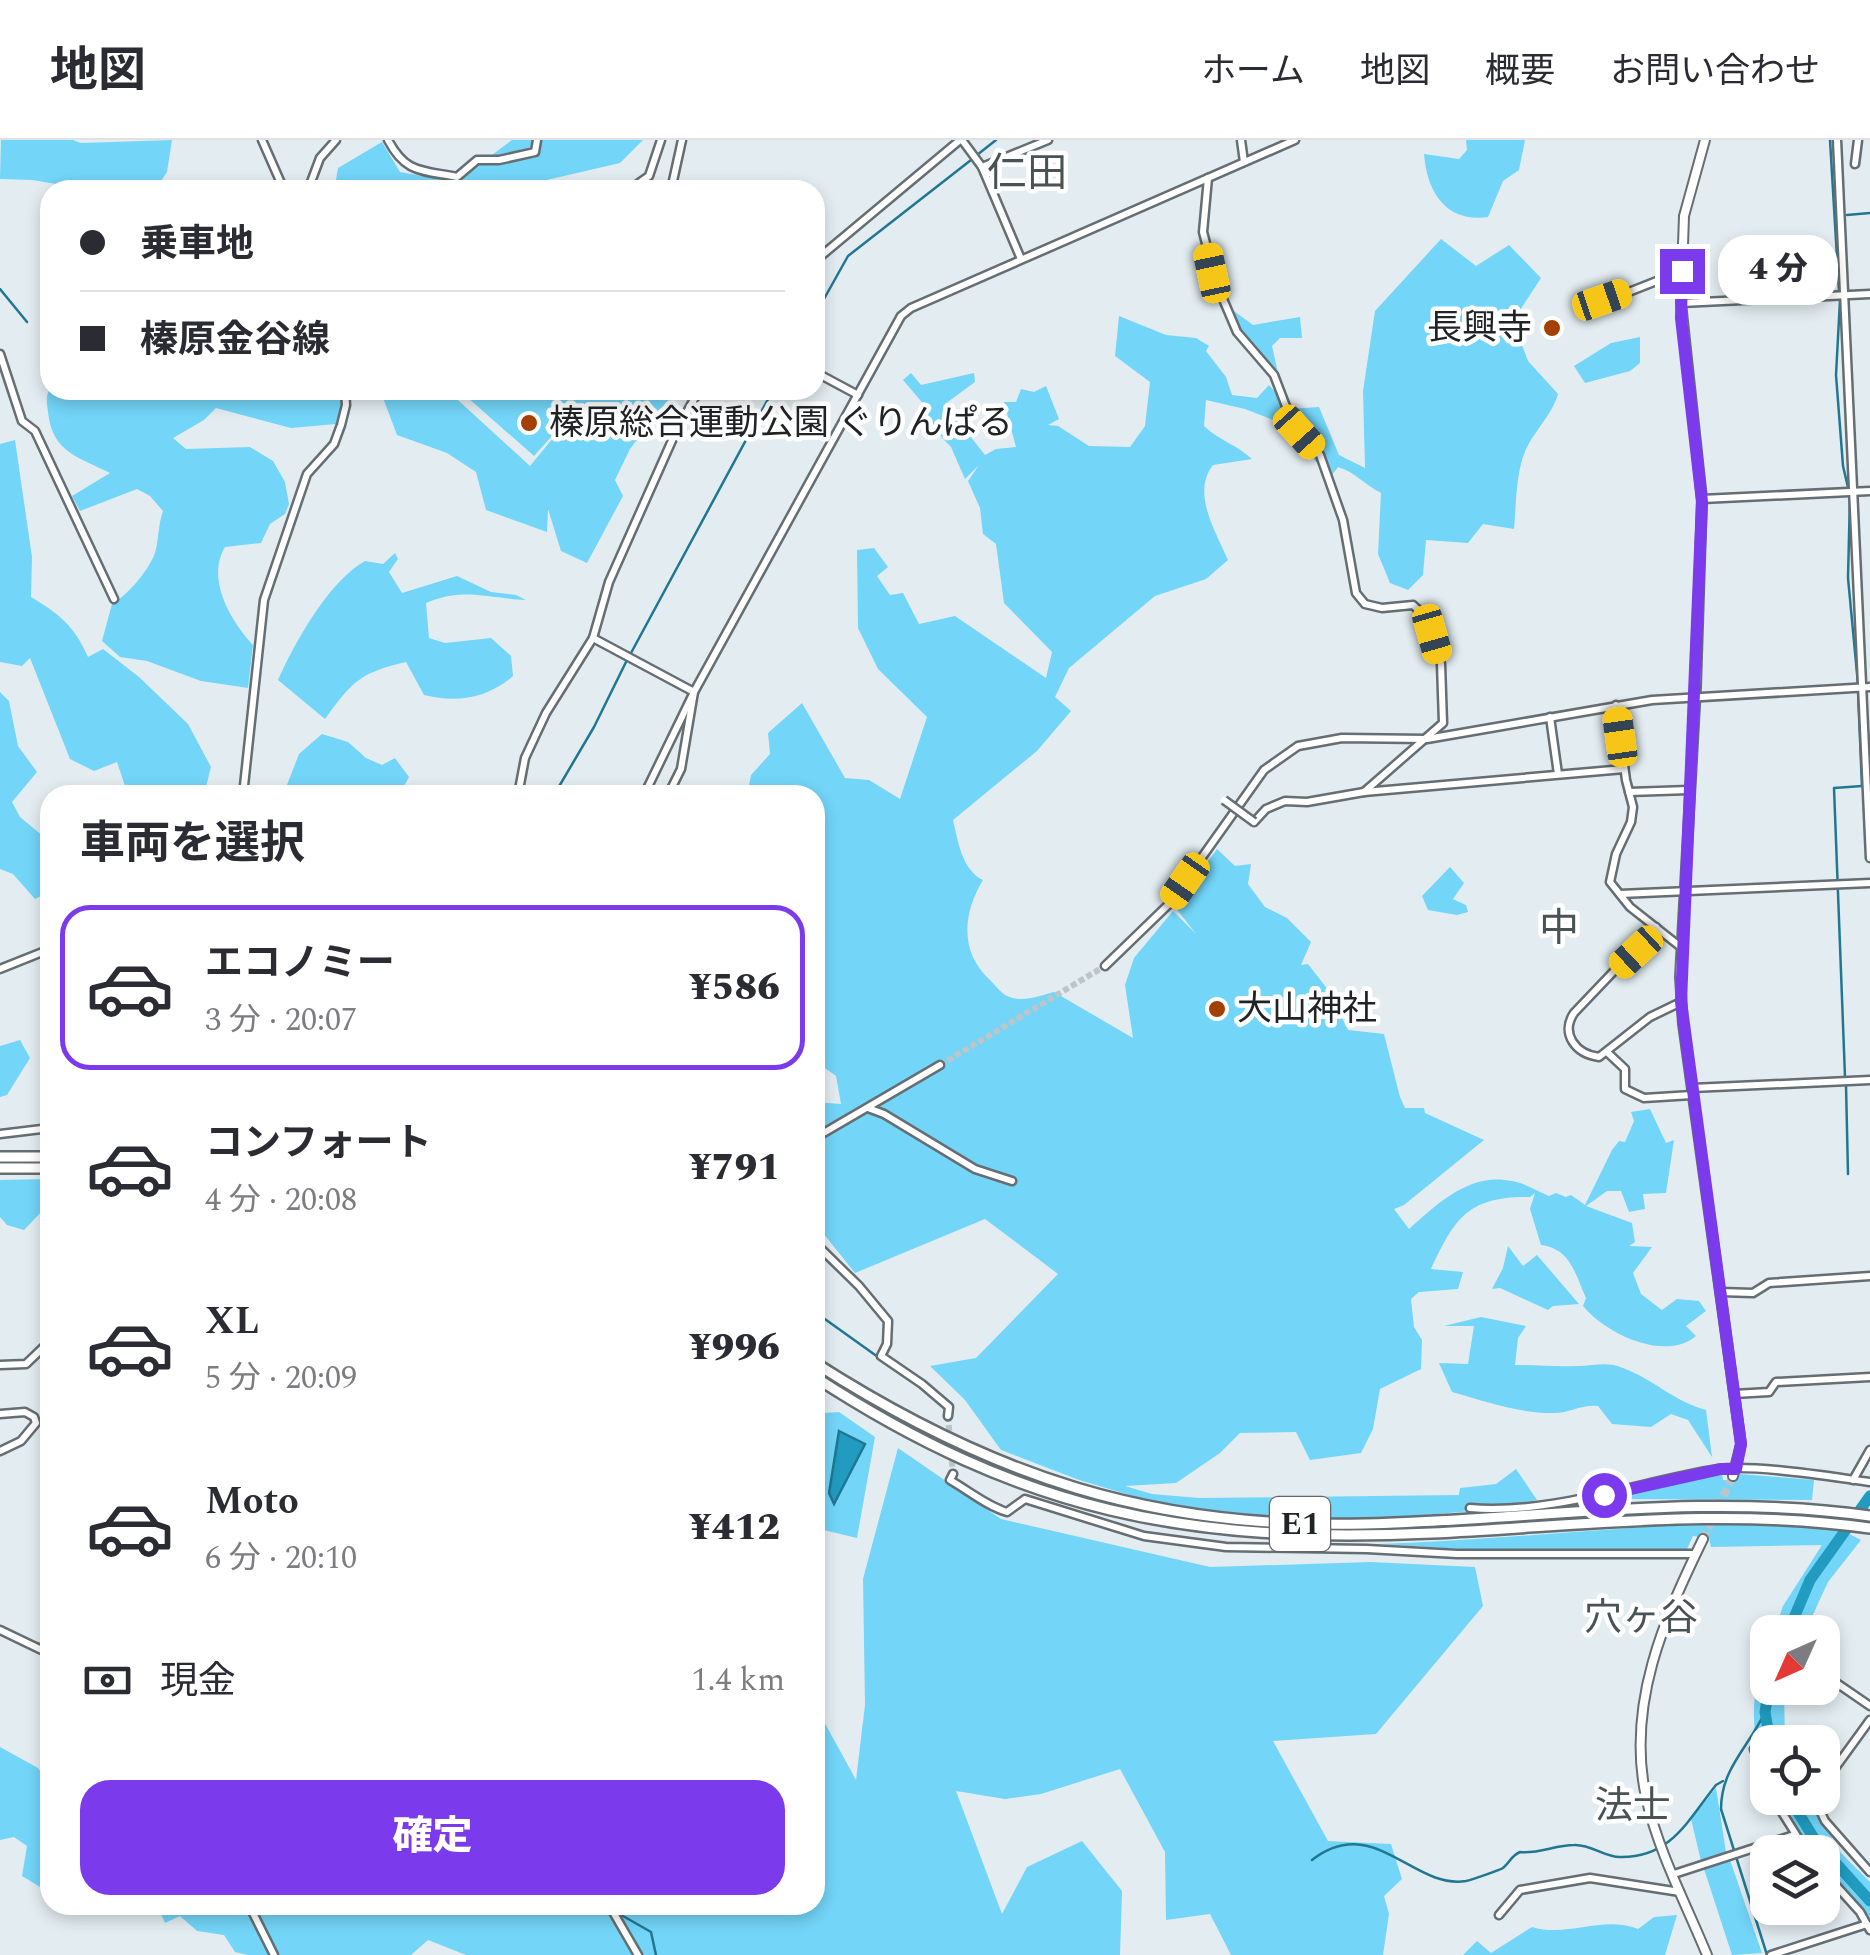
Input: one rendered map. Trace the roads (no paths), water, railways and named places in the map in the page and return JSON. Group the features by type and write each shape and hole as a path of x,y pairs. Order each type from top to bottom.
{"highway":[{"path":"0,1157 40,1157"},
{"path":"0,1168 40,1168"},
{"name":"E1","path":"825,1368 921,1426 1005,1465 1089,1493 1190,1515 1336,1524 1658,1506 1746,1505 1870,1516"},
{"name":"E1","path":"825,1383 911,1434 990,1472 1080,1504 1203,1529 1346,1536 1681,1518 1816,1522 1870,1528"}],"main road":[{"path":"1706,140 1684,216 1680,304 1702,498 1681,1002 1741,1444 1735,1472"},
{"path":"1703,1539 1659,1638 1641,1719 1646,1798 1707,1955"}],"street":[{"path":"262,140 280,180"},
{"path":"312,180 320,158 336,140"},
{"path":"388,140 398,160 409,168 457,177 477,160 499,160 535,152 537,140"},
{"path":"643,180 649,176 660,140"},
{"path":"673,180 682,140"},
{"path":"825,253 961,140 982,167 1021,258"},
{"path":"982,167 1048,140"},
{"path":"1241,140 1244,162"},
{"path":"649,785 694,692 901,316 1021,258 1295,140"},
{"path":"1837,140 1846,296 1850,492 1870,858"},
{"path":"1855,164 1858,140"},
{"path":"1209,176 1204,232 1212,273 1237,332 1274,375 1292,422 1320,455 1342,520 1356,594 1365,604 1382,608 1414,606 1428,619 1441,664 1442,723 1364,792"},
{"path":"1582,310 1682,271"},
{"path":"1680,304 1870,294"},
{"path":"0,354 22,421 35,431 114,600"},
{"path":"825,377 858,395"},
{"path":"244,785 264,600 307,474 334,444 346,400"},
{"path":"520,785 525,758 546,713 594,638 613,571 694,400"},
{"path":"1702,498 1870,491"},
{"path":"594,638 694,692"},
{"path":"1105,966 1168,906 1253,782 1279,757 1318,740 1427,739 1616,705 1695,696 1862,688"},
{"path":"673,785 681,769 694,692"},
{"path":"1616,705 1633,807 1632,822 1623,837 1610,882 1630,907 1682,948"},
{"path":"1550,718 1558,774"},
{"path":"1224,800 1254,822 1266,809 1285,801 1307,802 1364,792 1624,769"},
{"path":"1629,792 1689,790"},
{"path":"1620,894 1870,883"},
{"path":"1656,927 1570,1019 1568,1032 1577,1048 1599,1057 1629,1032 1681,1002"},
{"path":"0,969 40,953"},
{"path":"1608,1053 1625,1069 1625,1089 1644,1098 1870,1080"},
{"path":"825,1132 940,1066"},
{"path":"868,1108 975,1169 1012,1181"},
{"path":"0,1134 40,1129"},
{"path":"825,1253 888,1321 887,1344 881,1356 938,1398 949,1408 948,1416"},
{"path":"1720,1292 1753,1293 1769,1283 1870,1276"},
{"path":"0,1365 26,1364 40,1351"},
{"path":"1734,1394 1770,1392 1776,1382 1870,1377"},
{"path":"0,1414 25,1412 36,1423 21,1441 0,1450"},
{"path":"1852,1480 1870,1450"},
{"path":"1470,1508 1490,1510 1604,1495 1721,1469 1867,1482"},
{"path":"953,1474 950,1480 1007,1512 1024,1498 1144,1536 1226,1548 1457,1554 1695,1554"},
{"path":"0,1630 40,1649"},
{"path":"1840,1685 1870,1706"},
{"path":"1840,1761 1870,1720"},
{"path":"1822,1815 1870,1872"},
{"path":"1674,1874 1750,1849"},
{"path":"1499,1915 1520,1890 1590,1878 1681,1892"},
{"path":"1770,1955 1868,1927 1840,1892"},
{"path":"254,1915 274,1955"},
{"path":"616,1915 638,1955"}],"waterway":[{"path":"977,155 996,140"},
{"path":"1830,140 1839,291"},
{"path":"825,297 848,256 971,160"},
{"path":"1847,215 1870,213"},
{"path":"0,289 27,322"},
{"path":"1840,300 1836,375 1843,466 1850,496 1848,578 1858,684"},
{"path":"631,653 768,400"},
{"path":"560,785 627,660"},
{"path":"1858,692 1862,786"},
{"path":"1845,1077 1834,788 1862,786"},
{"path":"1846,1085 1848,1174"},
{"path":"825,1319 899,1372"},
{"path":"918,1385 931,1396"},
{"path":"1795,1615 1810,1580 1870,1496"},
{"path":"0,1626 16,1634"},
{"path":"23,1638 40,1644"},
{"path":"1766,1705 1767,1725"},
{"path":"1765,1712 1726,1781 1721,1809 1767,1955"},
{"path":"1312,1860 1334,1847 1355,1844 1374,1848 1428,1875 1466,1881 1503,1868 1520,1852 1560,1846 1586,1846 1614,1856 1638,1856 1677,1835 1723,1781"},
{"path":"1800,1815 1815,1840 1870,1901"},
{"path":"623,1915 651,1932 656,1955"}],"tunnel":[{"path":"940,1065 1105,966"},
{"path":"948,1416 953,1474"},
{"path":"1703,1539 1733,1476"}],"place":[{"name":"長興寺","path":"1552,328"},
{"name":"榛原総合運動公園 ぐりんぱる","path":"529,423"},
{"name":"大山神社","path":"1217,1009"}],"district":[{"name":"仁田","path":"1027,174"},
{"name":"中","path":"1559,929"},
{"name":"穴ヶ谷","path":"1641,1619"},
{"name":"法士","path":"1633,1807"}]}
